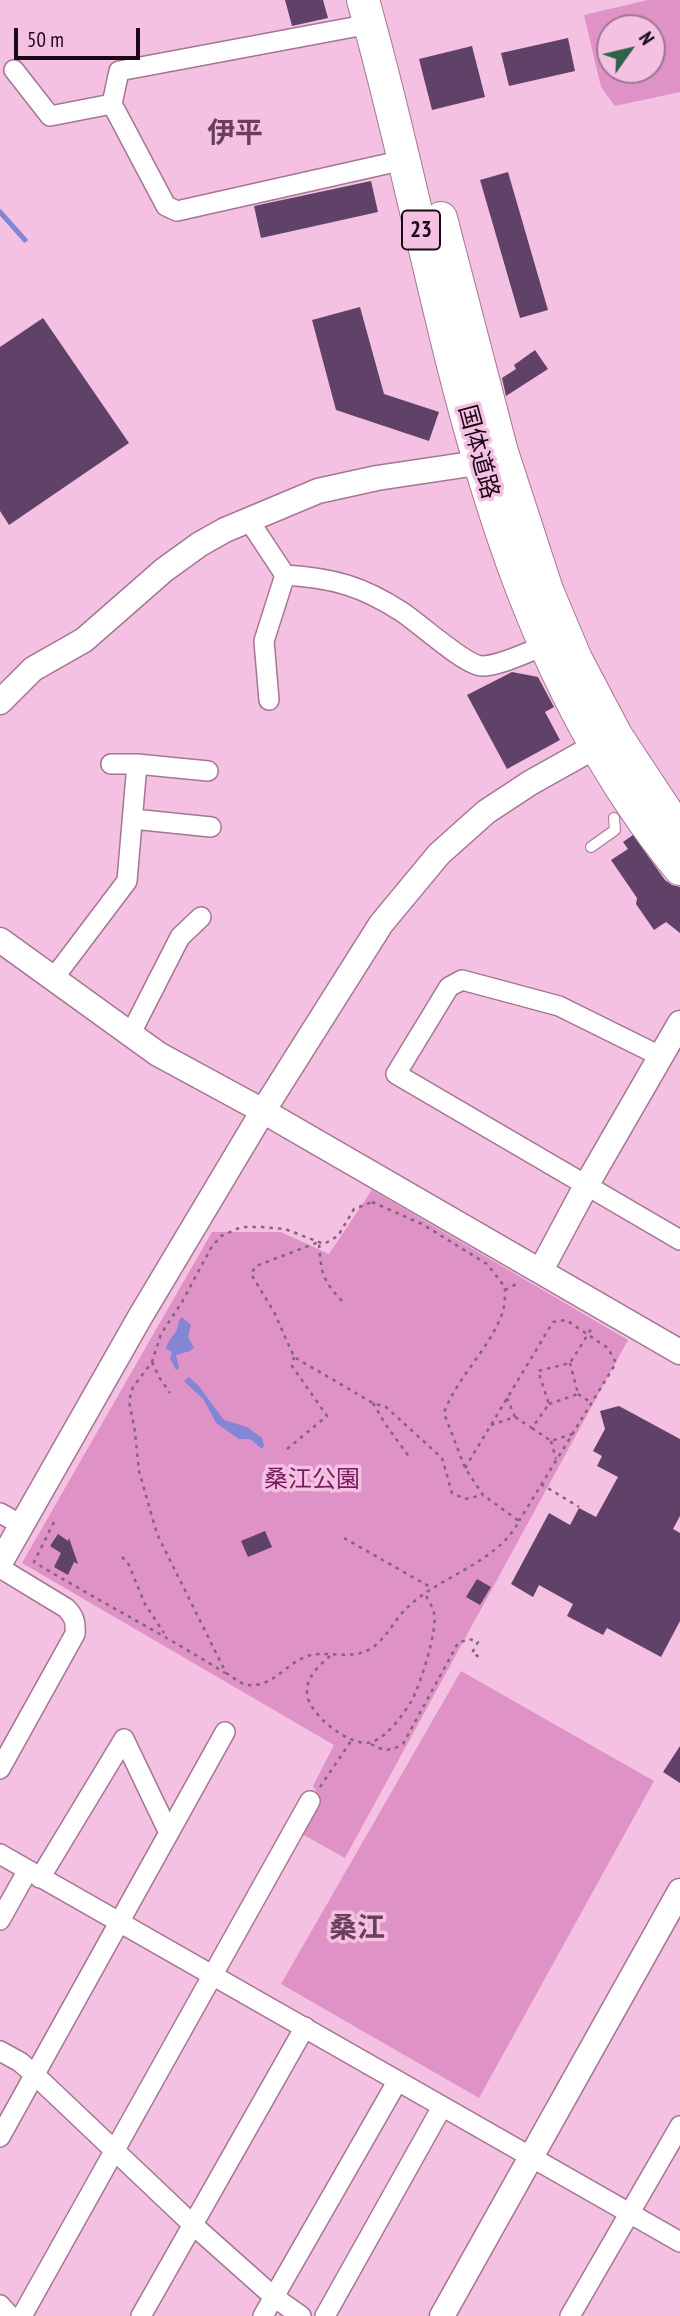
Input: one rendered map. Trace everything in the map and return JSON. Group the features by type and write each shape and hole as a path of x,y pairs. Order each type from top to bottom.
{"main road":[{"name":"国体道路","path":"373,8 404,160 490,456 576,659 616,735 680,832"},
{"name":"国体道路","path":"373,8 490,456 514,573 544,646 596,746 633,804 680,869"}],"street":[{"path":"373,8 119,71 112,104 166,206 177,211 404,160"},
{"path":"14,70 50,116 112,104"},
{"path":"0,702 33,669 84,640 164,570 200,544 248,519 318,491 377,478 449,467 490,456"},
{"path":"248,519 285,575"},
{"path":"285,575 323,578 352,586 402,612 468,661 481,666 544,646"},
{"path":"269,700 264,641 285,575"},
{"path":"0,1769 75,1634 76,1624 66,1608 0,1565 10,1519 381,924 439,854 486,813 507,797 596,746"},
{"path":"111,764 208,771"},
{"path":"53,979 127,881 137,764"},
{"path":"133,819 211,827"},
{"path":"130,1035 180,937 201,917"},
{"path":"0,940 130,1035 189,1072 263,1111 680,1352"},
{"path":"660,1056 559,1006 462,980 449,987 396,1074 680,1240"},
{"path":"541,1270 680,1023"},
{"path":"0,2137 225,1732"},
{"path":"0,1920 124,1739 169,1833"},
{"path":"22,2316 310,1801"},
{"path":"0,1854 680,2242"},
{"path":"442,2316 679,1897"},
{"path":"141,2316 305,2027"},
{"path":"0,2051 20,2062 35,2075 115,2148 192,2224 274,2297 301,2316"},
{"path":"263,2316 397,2082"},
{"path":"325,2316 442,2108"},
{"path":"570,2316 680,2126"},
{"path":"0,2305 10,2316"}],"lane":[{"path":"590,847 615,830 614,818"}],"path":[{"path":"226,1673 157,1534 139,1471 129,1401 133,1387 152,1362 161,1334 182,1303 211,1248 221,1237 241,1227 262,1227 285,1229 324,1244 338,1236 355,1209 372,1202 422,1224 487,1264 505,1287 503,1311 489,1342 451,1394 444,1413 465,1468 484,1495 519,1521"},
{"path":"319,1242 321,1273 342,1301"},
{"path":"319,1242 256,1266 251,1274 274,1312 294,1357 373,1403 386,1407 442,1458 452,1493 464,1499 484,1495"},
{"path":"549,1404 538,1371 570,1363 598,1317"},
{"path":"54,1522 34,1562 166,1636 245,1686 258,1685 297,1660 312,1655 349,1655 368,1651 383,1639 409,1605 512,1534 616,1363 608,1348 566,1320 553,1322 465,1468"},
{"path":"287,1449 327,1416 292,1366 294,1357"},
{"path":"152,1362 170,1393"},
{"path":"570,1363 578,1394 592,1403"},
{"path":"532,1428 549,1404 578,1394"},
{"path":"508,1398 515,1417 551,1441 556,1461"},
{"path":"373,1403 410,1458"},
{"path":"491,1424 515,1417"},
{"path":"551,1441 572,1434"},
{"path":"541,1484 579,1507"},
{"path":"344,1538 433,1589"},
{"path":"122,1557 128,1563 145,1604 166,1636"},
{"path":"370,1743 387,1733 412,1700 435,1633 435,1612 425,1594"},
{"path":"331,1654 310,1676 306,1692 312,1709 351,1741 370,1743 382,1751 391,1751 403,1744 458,1643 469,1639 478,1643 472,1653 483,1659"},
{"path":"310,1801 351,1741"}],"green space":[{"path":"648,0 680,0 680,92 615,106 600,84 666,84 666,14 596,14 596,66 584,15"},
{"name":"桑江公園","path":"372,1190 628,1340 345,1858 302,1834 320,1798 313,1786 334,1745 22,1563 212,1232 281,1232 329,1254"},
{"path":"461,1671 654,1781 479,2098 281,1984"}],"water":[{"path":"182,1317 191,1325 188,1337 194,1348 176,1355 179,1368 176,1370 170,1358 172,1352 166,1349"},
{"path":"189,1377 224,1420 247,1427 262,1438 262,1449 250,1439 239,1439 216,1423 204,1400 184,1381"}],"building":[{"path":"285,0 323,0 328,18 292,26"},
{"path":"568,38 575,71 509,86 501,53"},
{"path":"472,46 485,97 432,110 419,59"},
{"path":"508,172 548,310 520,318 480,180"},
{"path":"371,181 378,212 261,238 254,206"},
{"path":"360,307 384,394 439,412 429,441 336,410 312,320"},
{"path":"43,318 129,443 9,525 0,511 0,347"},
{"path":"535,350 548,369 506,396 502,378 516,369 514,365"},
{"path":"512,672 538,677 554,707 545,712 560,740 507,769 467,695"},
{"path":"633,835 665,880 680,887 680,933 666,922 654,930 636,904 637,898 611,860 628,849 623,842"},
{"path":"619,1406 680,1439 680,1516 673,1529 680,1533 680,1621 661,1657 607,1628 603,1635 567,1616 573,1604 539,1585 533,1597 511,1584 549,1513 570,1525 579,1508 596,1517 618,1477 597,1466 602,1456 593,1451 605,1429 600,1411"},
{"path":"265,1531 272,1547 248,1557 241,1541"},
{"path":"58,1534 68,1541 69,1538 78,1564 74,1562 68,1575 54,1567 61,1553 50,1546"},
{"path":"477,1579 491,1587 480,1605 466,1597"},
{"path":"680,1746 680,1783 663,1772"}],"waterway":[{"path":"0,212 25,240"}],"district":[{"name":"伊平","path":"235,134"},
{"name":"桑江","path":"357,1929"}]}
